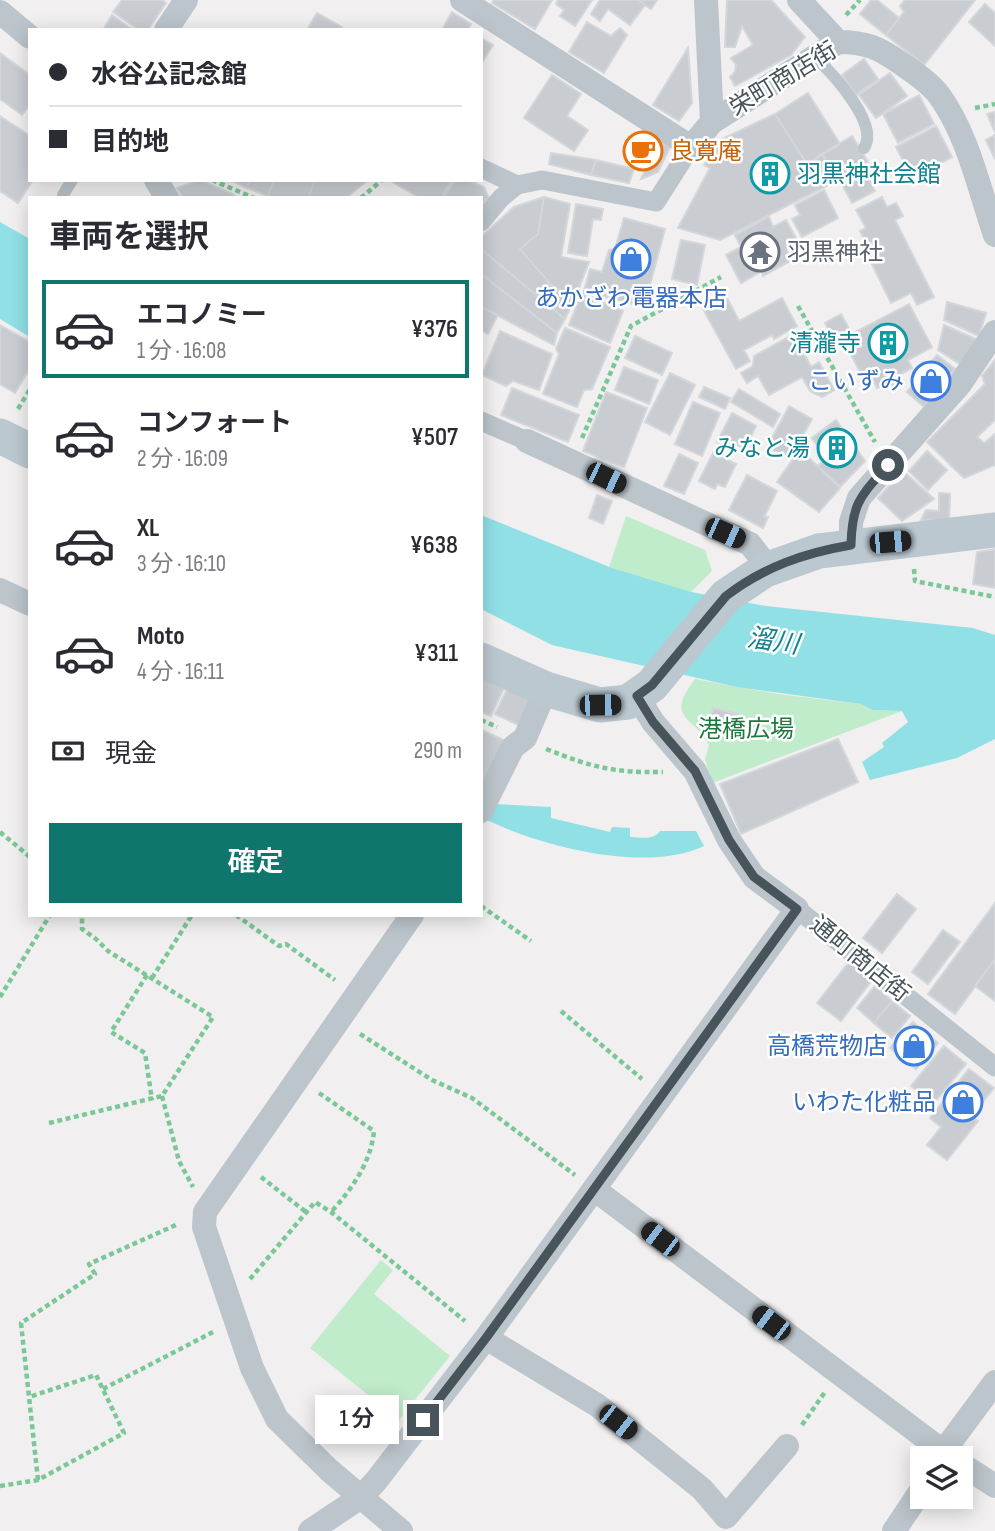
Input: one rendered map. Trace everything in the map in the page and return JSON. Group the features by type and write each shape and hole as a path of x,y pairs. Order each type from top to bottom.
{"main road":[{"path":"0,436 28,450"},
{"path":"483,661 546,689 600,705 628,702 644,690 726,596 765,570 819,551 851,545 995,530"}],"street":[{"path":"167,28 186,0"},
{"path":"462,0 691,147 656,202 542,180 517,185 501,198 483,220"},
{"path":"706,0 712,122"},
{"path":"799,0 838,42"},
{"path":"0,12 28,35"},
{"name":"栄町商店街","path":"691,147 712,122 838,42 856,42 876,47 919,76 938,94 958,128 995,235"},
{"path":"483,170 517,185"},
{"path":"851,545 851,522 859,498 960,384 995,332"},
{"path":"483,422 750,544 760,557 765,570"},
{"path":"0,590 28,603"},
{"path":"485,805 513,747 525,738 546,689"},
{"name":"通町商店街","path":"644,690 653,722 695,771 729,840 754,877 995,1067"},
{"path":"310,1531 360,1497 384,1470 486,1338 797,909"},
{"path":"401,1531 329,1470 277,1419 252,1368 204,1227 205,1212 411,917"},
{"path":"594,1189 934,1446"},
{"path":"486,1338 597,1405 702,1489 726,1517 788,1446"},
{"path":"957,1446 995,1382"},
{"path":"973,1472 995,1486"},
{"path":"894,1531 910,1507"}],"lane":[{"path":"815,57 832,73 858,110 867,132 868,139 864,148"},
{"path":"63,195 71,182"}],"path":[{"path":"217,182 249,196"},
{"path":"363,196 380,182"},
{"path":"572,461 631,326 721,277"},
{"path":"798,306 888,465"},
{"path":"910,540 915,581 995,597"},
{"path":"483,721 591,766 616,771 695,771"},
{"path":"0,832 28,855"},
{"path":"483,907 531,940"},
{"path":"0,997 49,917"},
{"path":"49,1123 162,1096 213,1017 108,951 82,929 82,917"},
{"path":"152,1100 145,1054 111,1032 191,917"},
{"path":"239,917 279,946 286,944 356,996"},
{"path":"561,1011 662,1095"},
{"path":"339,1020 432,1080 472,1098 594,1189"},
{"path":"299,1078 374,1131 373,1145 366,1164 331,1212"},
{"path":"38,1480 21,1323 95,1274 89,1264 205,1212 179,1161 162,1096"},
{"path":"240,1162 306,1212"},
{"path":"103,1389 233,1312 316,1202 486,1338"},
{"path":"788,1446 838,1373"},
{"path":"0,1486 38,1480 124,1433 96,1374 29,1397"}],"green space":[{"path":"626,516 705,550 712,571 689,594 609,567"},
{"name":"港橋広場","path":"695,679 778,694 861,704 872,710 902,711 712,783 705,759 709,745 682,710 686,692"},
{"path":"381,1260 393,1270 374,1294 450,1356 399,1420 310,1348"}],"water":[{"path":"0,222 28,238 28,336 0,319"},
{"name":"溜川","path":"483,516 612,568 691,592 766,606 973,628 995,635 995,739 957,758 870,780 862,762 884,747 882,743 908,722 902,711 872,710 861,704 737,687 552,645 483,610"},
{"path":"495,804 551,807 551,818 610,832 612,827 630,828 630,837 650,837 660,831 696,831 704,846 680,854 653,857 592,853 531,838 504,828 483,818"}],"building":[{"path":"122,0 162,0 166,3 149,28 136,28 113,12"},
{"path":"494,0 552,0 535,29 492,3"},
{"path":"558,0 592,0 575,26 560,16 564,10 556,4"},
{"path":"600,0 638,0 645,5 630,25 608,9 600,21 591,14"},
{"path":"638,0 657,0 651,9"},
{"path":"727,0 771,0 805,37 791,55 735,86 730,77 735,72 736,65 731,58 753,45 742,26 735,47 725,47"},
{"path":"871,0 877,0 899,18 886,35 860,14"},
{"path":"905,0 975,0 924,65 886,35 904,12 900,6"},
{"path":"985,4 995,13 995,46 969,22"},
{"path":"452,12 471,24 469,28 443,28"},
{"path":"317,13 342,27 341,28 308,28"},
{"path":"112,15 130,28 104,28"},
{"path":"587,22 611,36 620,28 627,35 604,73 569,52"},
{"path":"483,39 493,45 483,61"},
{"path":"688,48 692,103 679,121 653,105"},
{"path":"0,53 28,74 28,108 22,115 0,99"},
{"path":"864,59 878,79 856,95 842,75"},
{"path":"890,73 907,96 876,118 859,95"},
{"path":"552,75 581,94 567,116 588,130 574,151 524,118"},
{"path":"808,93 840,144 807,164 775,114"},
{"path":"919,95 934,124 898,143 883,114"},
{"path":"995,112 995,132 987,114"},
{"name":"羽黒神社会館","path":"775,114 807,164 822,154 838,180 720,240 678,228 710,168 704,165 720,140"},
{"path":"0,116 28,135 28,182 32,182 18,203 0,191"},
{"path":"936,126 952,157 912,178 896,147"},
{"name":"良寛庵","path":"643,131 658,141 646,168 627,161"},
{"path":"995,135 995,159 986,140"},
{"path":"852,136 868,162 838,180 822,154"},
{"path":"658,141 670,147 658,172 641,179"},
{"path":"551,153 596,160 591,175 549,164"},
{"path":"596,160 634,169 629,183 591,175"},
{"path":"867,175 875,191 852,203 843,186"},
{"path":"194,182 205,182 234,196 182,196 177,188"},
{"path":"235,182 249,182 247,188"},
{"path":"249,182 273,182 268,196 247,188"},
{"path":"273,182 314,182 309,196 268,196"},
{"path":"314,182 366,182 348,196 309,196"},
{"path":"393,182 451,182 442,196 417,196"},
{"path":"454,182 472,182 484,187 489,198 483,204 483,196 444,196"},
{"path":"824,190 838,218 802,237 792,219 800,215 795,205"},
{"path":"544,197 570,204 561,257 589,262 575,298 552,286 520,249 538,234"},
{"path":"544,197 538,234 520,249 552,286 575,298 565,319 483,251 483,235 514,207"},
{"path":"882,197 887,207 896,203 903,216 895,220 934,297 917,305 911,293 891,303 865,250 869,248 860,231 866,228 856,210"},
{"path":"576,204 603,209 601,220 593,219 587,256 568,253"},
{"name":"羽黒神社","path":"769,217 773,227 786,220 798,242 786,249 792,260 763,276 762,271 741,283 726,255 741,247 735,235"},
{"name":"あかざわ電器本店","path":"624,218 665,229 644,307 584,291 590,269 602,272 609,250 615,249"},
{"path":"681,240 705,245 697,285 672,279"},
{"path":"483,251 565,319 557,333 483,276"},
{"path":"483,276 557,333 554,345 483,308"},
{"path":"582,293 623,311 610,343 569,325"},
{"path":"725,294 739,321 782,298 797,326 774,339 772,335 744,350 750,361 736,369 702,307"},
{"path":"947,302 986,313 979,336 944,320"},
{"name":"清瀧寺","path":"909,304 932,347 908,360 912,368 895,377 899,384 891,388 888,382 877,388 873,379 866,383 841,336 834,340 825,323 841,314 852,334"},
{"path":"483,308 498,315 488,334 483,331"},
{"path":"0,325 28,341 28,371 15,393 0,384"},
{"path":"944,325 976,339 963,366 938,350"},
{"path":"565,328 610,347 592,389 584,390 577,407 543,394 559,354 556,349"},
{"path":"500,331 552,354 539,390 513,381 506,386 483,375"},
{"path":"794,334 811,367 819,362 834,390 822,397 810,391 802,377 769,395 758,376 747,383 741,373 753,366 754,356"},
{"path":"635,336 672,353 662,375 625,358"},
{"name":"こいずみ","path":"937,355 955,369 924,407 907,392"},
{"path":"995,360 995,420 977,437 984,443 995,434 995,465 964,478 927,442 985,384 982,376"},
{"path":"624,367 658,380 649,404 615,390"},
{"path":"670,373 695,385 670,435 645,422"},
{"path":"704,387 730,398 725,409 699,397"},
{"path":"512,388 579,415 568,442 501,415"},
{"path":"739,389 780,414 773,427 731,402"},
{"path":"606,392 647,408 624,467 583,451"},
{"path":"693,402 720,413 702,456 675,444"},
{"path":"789,406 812,419 789,459 767,447"},
{"path":"732,413 756,426 745,449 736,444 732,449 717,442"},
{"name":"みなと湯","path":"836,420 865,461 840,487 818,466 826,458 812,438"},
{"path":"800,449 840,488 819,512 777,482"},
{"path":"927,451 947,470 928,490 909,471"},
{"path":"713,453 736,464 725,487 717,484 715,489 699,481"},
{"path":"679,454 698,463 684,494 664,486"},
{"path":"903,471 934,499 902,521 878,498"},
{"path":"747,475 777,491 764,517 768,517 763,528 729,510"},
{"path":"939,493 950,494 949,521 921,520 926,510 939,511"},
{"path":"597,495 612,501 603,524 589,518"},
{"path":"995,549 995,588 973,584 977,552"},
{"path":"483,676 505,686 491,716 483,713"},
{"path":"508,687 535,700 523,727 495,714"},
{"path":"713,708 738,714 735,729 709,723"},
{"path":"483,731 506,741 483,791"},
{"path":"838,739 858,782 741,834 720,784"},
{"path":"897,894 916,909 882,953 863,938"},
{"path":"995,903 995,959 955,1014 928,994"},
{"path":"943,930 960,942 928,984 912,972"},
{"path":"995,959 995,1001 975,986"},
{"path":"849,962 872,980 841,1021 817,1003"},
{"path":"875,986 892,1001 874,1023 857,1008"},
{"path":"892,1001 910,1016 892,1038 874,1023"},
{"name":"高橋荒物店","path":"913,1022 938,1043 916,1069 890,1048"},
{"path":"944,1046 966,1064 934,1103 911,1086"},
{"name":"いわた化粧品","path":"969,1069 994,1088 971,1117 978,1121 947,1160 927,1145 941,1127 930,1118"}],"place":[{"name":"良寛庵","path":"643,151"},
{"name":"羽黒神社会館","path":"770,174"},
{"name":"羽黒神社","path":"760,252"},
{"name":"あかざわ電器本店","path":"631,259"},
{"name":"清瀧寺","path":"888,343"},
{"name":"こいずみ","path":"931,381"},
{"name":"みなと湯","path":"837,448"},
{"name":"高橋荒物店","path":"914,1046"},
{"name":"いわた化粧品","path":"963,1102"}],"route":[{"path":"423,1420 486,1338 797,909 754,877 729,840 695,771 653,722 637,696 652,685 726,596 738,586 790,559 851,545 851,522 859,498 888,465"}]}
